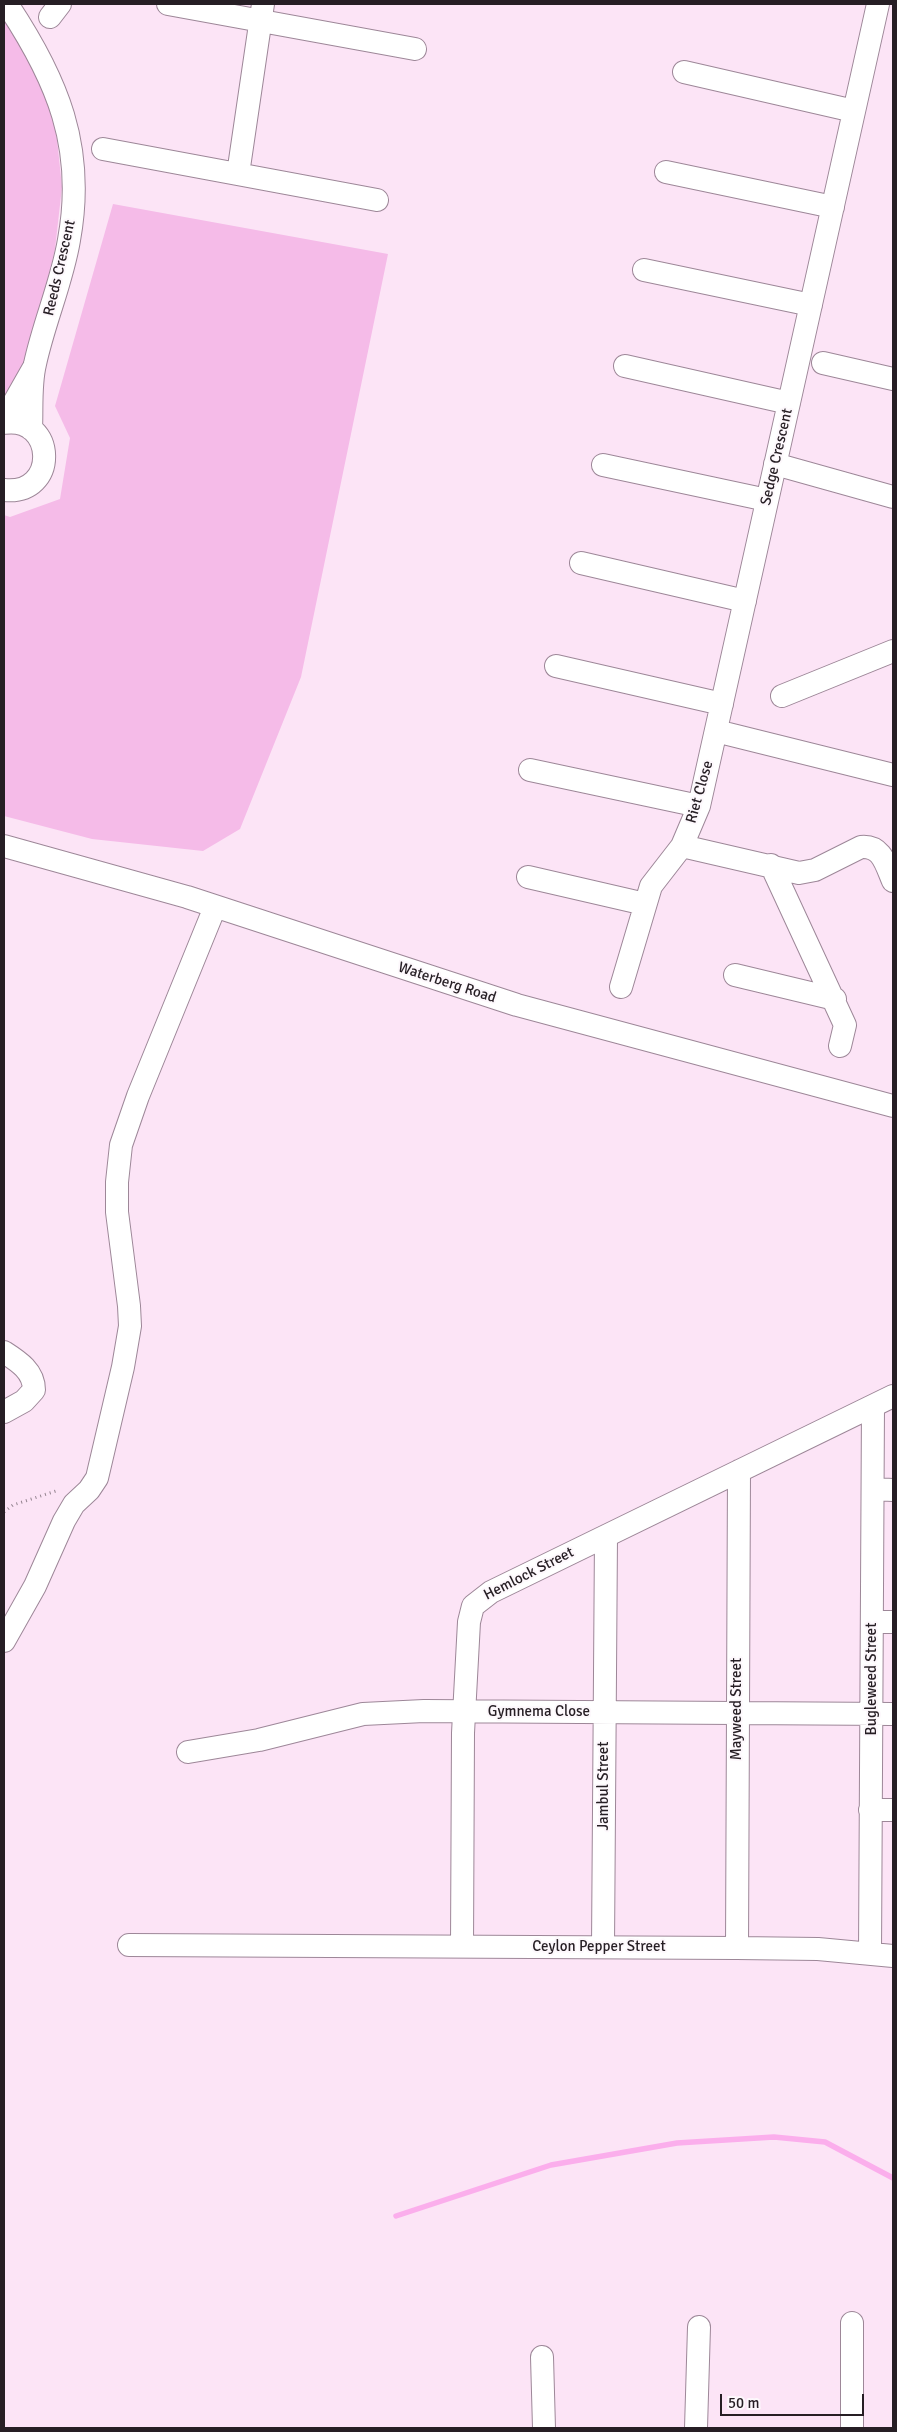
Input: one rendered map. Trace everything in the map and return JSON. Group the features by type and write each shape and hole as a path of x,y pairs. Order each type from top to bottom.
{"street":[{"name":"Reeds Crescent","path":"7,4 40,56 57,95 66,126 73,168 74,200 69,241 34,366 31,429"},
{"path":"168,4 262,12 415,49"},
{"name":"Sedge Crescent","path":"716,731 878,4"},
{"path":"238,174 262,12"},
{"path":"684,72 854,111"},
{"path":"103,149 377,200"},
{"path":"666,172 833,207"},
{"path":"644,270 811,305"},
{"path":"823,363 893,379"},
{"name":"Reeds Crescent","path":"4,421 34,366"},
{"path":"624,366 789,403"},
{"path":"4,421 17,423 31,429 43,445 44,465 40,474 25,488 4,490"},
{"path":"776,464 893,497"},
{"path":"603,465 767,500"},
{"path":"581,563 745,601"},
{"path":"782,696 893,650"},
{"path":"556,666 722,704"},
{"path":"716,731 893,775"},
{"name":"Riet Close","path":"621,987 651,886 682,846 699,806 716,731"},
{"path":"530,770 699,806"},
{"name":"Waterberg Road","path":"4,846 215,906 517,1005 893,1106"},
{"path":"682,846 799,873 807,872 862,846 868,846 877,850 881,855 893,881"},
{"path":"771,865 835,999 845,1025 840,1046"},
{"path":"528,878 645,904"},
{"path":"4,1641 35,1586 64,1521 74,1504 89,1490 96,1478 123,1367 130,1326 117,1212 117,1182 121,1145 138,1096 215,906"},
{"path":"735,975 835,999"},
{"path":"4,1352 27,1369 34,1386 34,1390 24,1401 4,1412"},
{"name":"Hemlock Street","path":"462,1946 464,1712 467,1692 468,1622 473,1606 490,1592 893,1396"},
{"name":"Bugleweed Street","path":"870,1953 870,1810 883,1714 883,1489 873,1406"},
{"name":"Mayweed Street","path":"737,1948 739,1471"},
{"name":"Jambul Street","path":"603,1946 606,1536"},
{"name":"Gymnema Close","path":"188,1752 260,1740 363,1714 464,1712 883,1714"},
{"path":"870,1810 893,1810"},
{"name":"Ceylon Pepper Street","path":"129,1945 603,1946 818,1949 893,1956"},
{"path":"852,2322 852,2428"},
{"path":"696,2428 699,2328"},
{"path":"542,2357 544,2428"}],"path":[{"path":"4,1512 13,1505 96,1478"}],"shaded area":[{"path":"4,17 48,94 57,139 62,187 55,249 26,369 4,403"},
{"path":"113,204 388,254 301,677 240,829 203,851 92,839 4,816 4,515 10,517 60,499 70,438 55,406"}],"waterway":[{"path":"396,2216 551,2165 677,2143 774,2137 825,2142 893,2178"}]}
